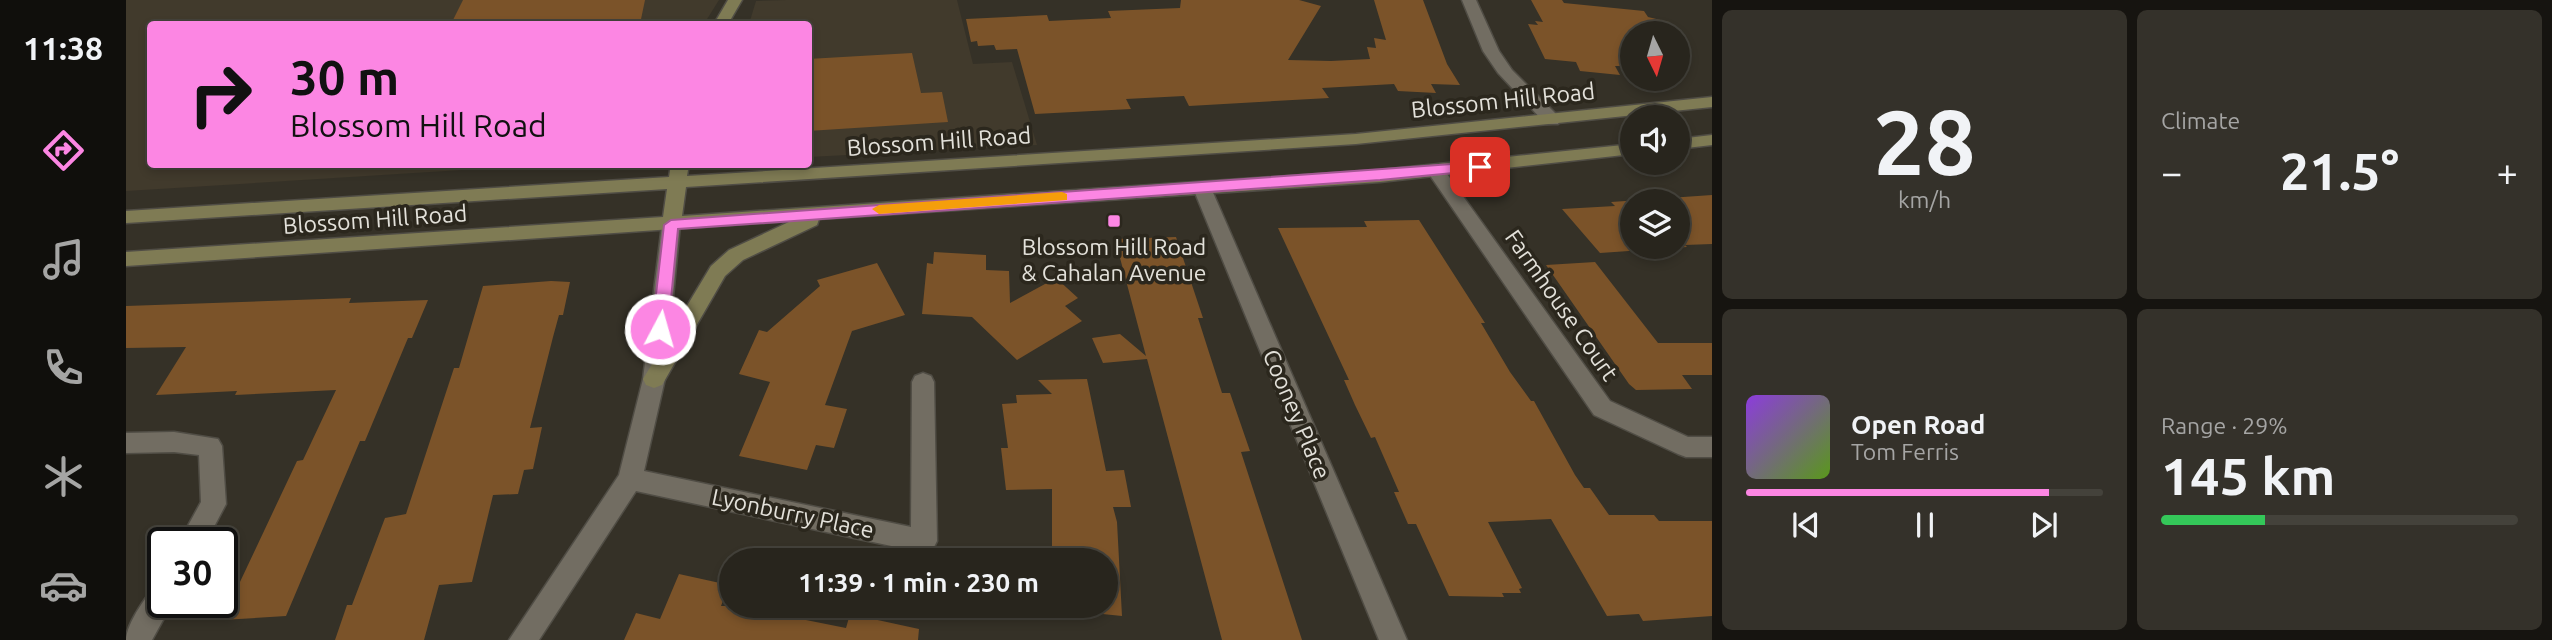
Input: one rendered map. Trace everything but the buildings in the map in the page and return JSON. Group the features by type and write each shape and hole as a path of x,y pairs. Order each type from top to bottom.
{"main road":[{"path":"723,21 736,0"},
{"name":"Blossom Hill Road","path":"812,166 1356,139 1712,102"},
{"path":"1690,143 1712,140"},
{"name":"Blossom Hill Road","path":"126,259 671,225 1436,171 1620,150"},
{"name":"Blossom Hill Road","path":"126,217 679,173 779,168"},
{"path":"671,225 679,173"},
{"path":"654,379 718,271 736,254 825,213"}],"street":[{"path":"1469,0 1491,51 1506,73 1552,120"},
{"name":"Farmhouse Court","path":"1436,171 1602,408 1686,447 1712,447"},
{"name":"Cooney Place","path":"1202,188 1393,640"},
{"path":"523,640 630,479 654,379 671,225"},
{"name":"Lyonburry Place","path":"630,479 924,541 923,382"},
{"path":"126,443 174,442 210,446 214,504 201,527"},
{"path":"137,640 150,618"}],"shaded area":[{"path":"126,0 719,0 706,21 147,21 147,168 494,168 126,191"},
{"path":"957,0 973,64 1012,62 1037,145 812,157 812,21 750,21 756,1"}],"slow traffic":[{"path":"879,209 1062,197"}],"place":[{"name":"Blossom Hill Road & Cahalan Avenue","path":"1114,221"}],"route":[{"path":"660,329 671,225 1480,167"}]}
